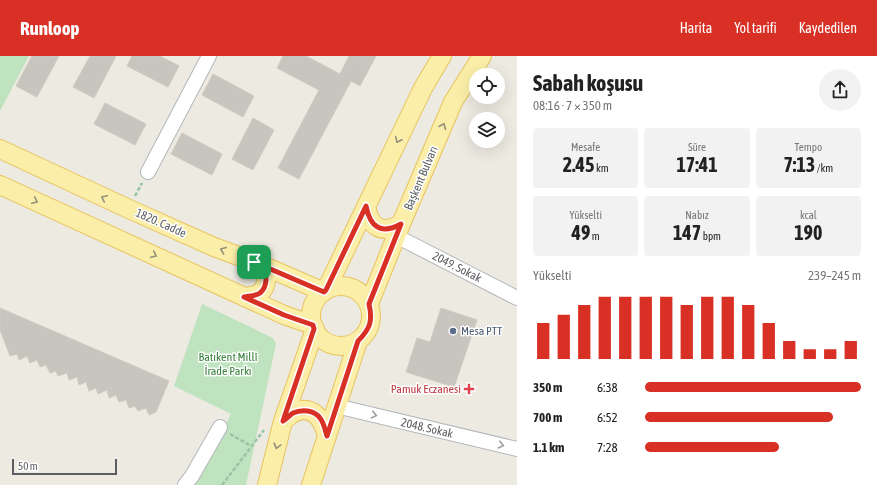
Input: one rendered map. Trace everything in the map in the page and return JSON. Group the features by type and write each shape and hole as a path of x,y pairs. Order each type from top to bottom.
{"main road":[{"path":"325,291 423,88 442,56"},
{"name":"Başkent Bulvarı","path":"369,304 453,102 482,56"},
{"name":"1820. Cadde","path":"0,149 214,247 325,291"},
{"path":"0,184 244,297 314,327"},
{"path":"366,206 368,215 378,228 387,229 395,227 399,230"},
{"path":"244,297 260,293 266,286 266,276 263,269 254,262"},
{"path":"336,286 346,286 356,289 364,296 369,304 371,314 370,325 365,334 358,341 350,345 340,346 323,340 314,327 311,315 313,305 318,296 336,286"},
{"path":"267,485 283,421 314,327"},
{"path":"311,485 358,341"},
{"path":"283,421 294,413 304,410 313,412 320,417 327,436"}],"street":[{"path":"148,172 208,56"},
{"name":"2049. Sokak","path":"399,230 517,298"},
{"name":"2048. Sokak","path":"336,406 517,449"},
{"path":"185,485 192,476 220,427"}],"path":[{"path":"129,209 148,172"},
{"path":"220,427 251,446"},
{"path":"222,485 266,427"}],"green space":[{"path":"0,56 29,56 0,111"},
{"name":"Batıkent Millî İrade Parkı","path":"202,304 273,338 276,344 246,485 192,485 200,475 231,414 174,386"}],"building":[{"path":"32,56 59,56 37,97 16,86"},
{"path":"90,56 116,56 94,98 73,87"},
{"path":"132,56 160,56 179,66 168,87 127,66"},
{"path":"283,56 306,56 340,74 349,56 376,56 360,86 351,81 299,179 278,168 319,90 277,68"},
{"path":"213,74 254,96 243,117 202,95"},
{"path":"105,103 146,124 135,145 94,124"},
{"path":"253,118 274,130 253,170 232,159"},
{"path":"182,133 222,154 212,175 171,154"},
{"path":"0,308 169,381 156,412 149,415 146,408 138,411 135,406 129,408 126,400 119,402 116,395 109,398 107,390 98,394 96,388 89,391 86,382 79,385 77,377 69,380 67,373 58,376 56,371 50,373 46,365 40,367 37,360 30,363 27,356 19,360 17,354 10,356 0,330"},
{"path":"441,308 477,320 454,387 406,372 417,338 430,342"}],"place":[{"name":"Mesa PTT","path":"453,331"},
{"name":"Pamuk Eczanesi","path":"469,389"}],"route":[{"path":"366,206 368,215 378,228 387,229 401,224 369,304 371,314 370,325 365,334 358,341 327,436 320,417 313,412 304,410 294,413 283,421 314,329 313,325 284,315 244,297 260,293 266,286 266,276 263,269 254,262 324,292 366,206"}]}
